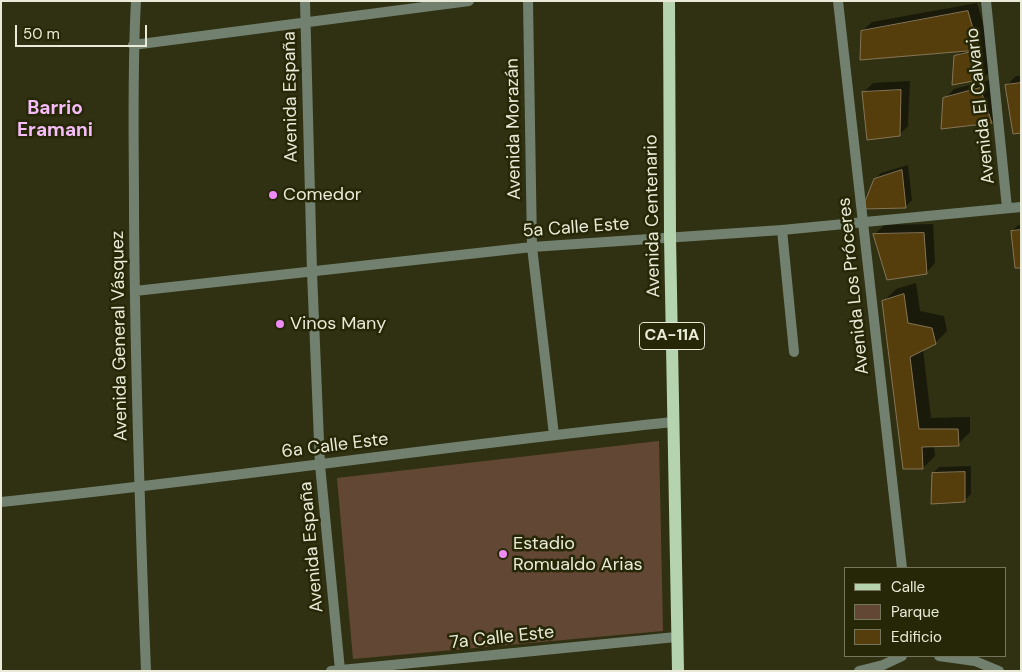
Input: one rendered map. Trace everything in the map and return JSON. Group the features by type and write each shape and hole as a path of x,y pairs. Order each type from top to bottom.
{"main road":[{"name":"Avenida Centenario","path":"669,1 670,237 678,671"}],"street":[{"name":"Avenida General Vásquez","path":"136,1 133,44 135,291 139,488 146,671"},
{"name":"Avenida España","path":"305,1 312,272 320,465 335,670"},
{"path":"133,44 418,4 469,1"},
{"name":"Avenida Morazán","path":"528,1 532,247 554,435"},
{"name":"Avenida Los Próceres","path":"838,1 902,567"},
{"name":"Avenida El Calvario","path":"986,1 1008,208"},
{"name":"5a Calle Este","path":"135,291 532,247 782,230 1021,208"},
{"path":"782,230 794,352"},
{"name":"6a Calle Este","path":"1,502 139,488 554,435 673,422"},
{"name":"7a Calle Este","path":"335,670 676,637"},
{"path":"859,671 882,666 900,657"},
{"path":"946,657 975,661 999,671"}],"green space":[{"name":"Estadio Romualdo Arias","path":"659,441 663,631 353,659 337,478"}],"building":[{"path":"968,11 979,50 860,60 861,31"},
{"path":"979,50 984,79 952,85 954,56"},
{"path":"1021,83 1021,133 1013,134 1005,85"},
{"path":"980,88 992,123 941,129 943,98"},
{"path":"901,90 900,136 867,140 862,92"},
{"path":"902,170 906,208 862,209 874,179"},
{"path":"1021,230 1021,268 1015,268 1011,231"},
{"path":"924,233 927,274 887,280 873,234"},
{"path":"904,294 908,323 932,328 936,344 910,357 919,429 958,429 959,446 922,447 923,469 903,469 882,301"},
{"path":"965,472 965,502 931,504 932,473"}],"place":[{"name":"Comedor","path":"273,195"},
{"name":"Vinos Many","path":"280,324"},
{"name":"Estadio Romualdo Arias","path":"503,554"}],"district":[{"name":"Barrio Eramani","path":"55,120"}]}
